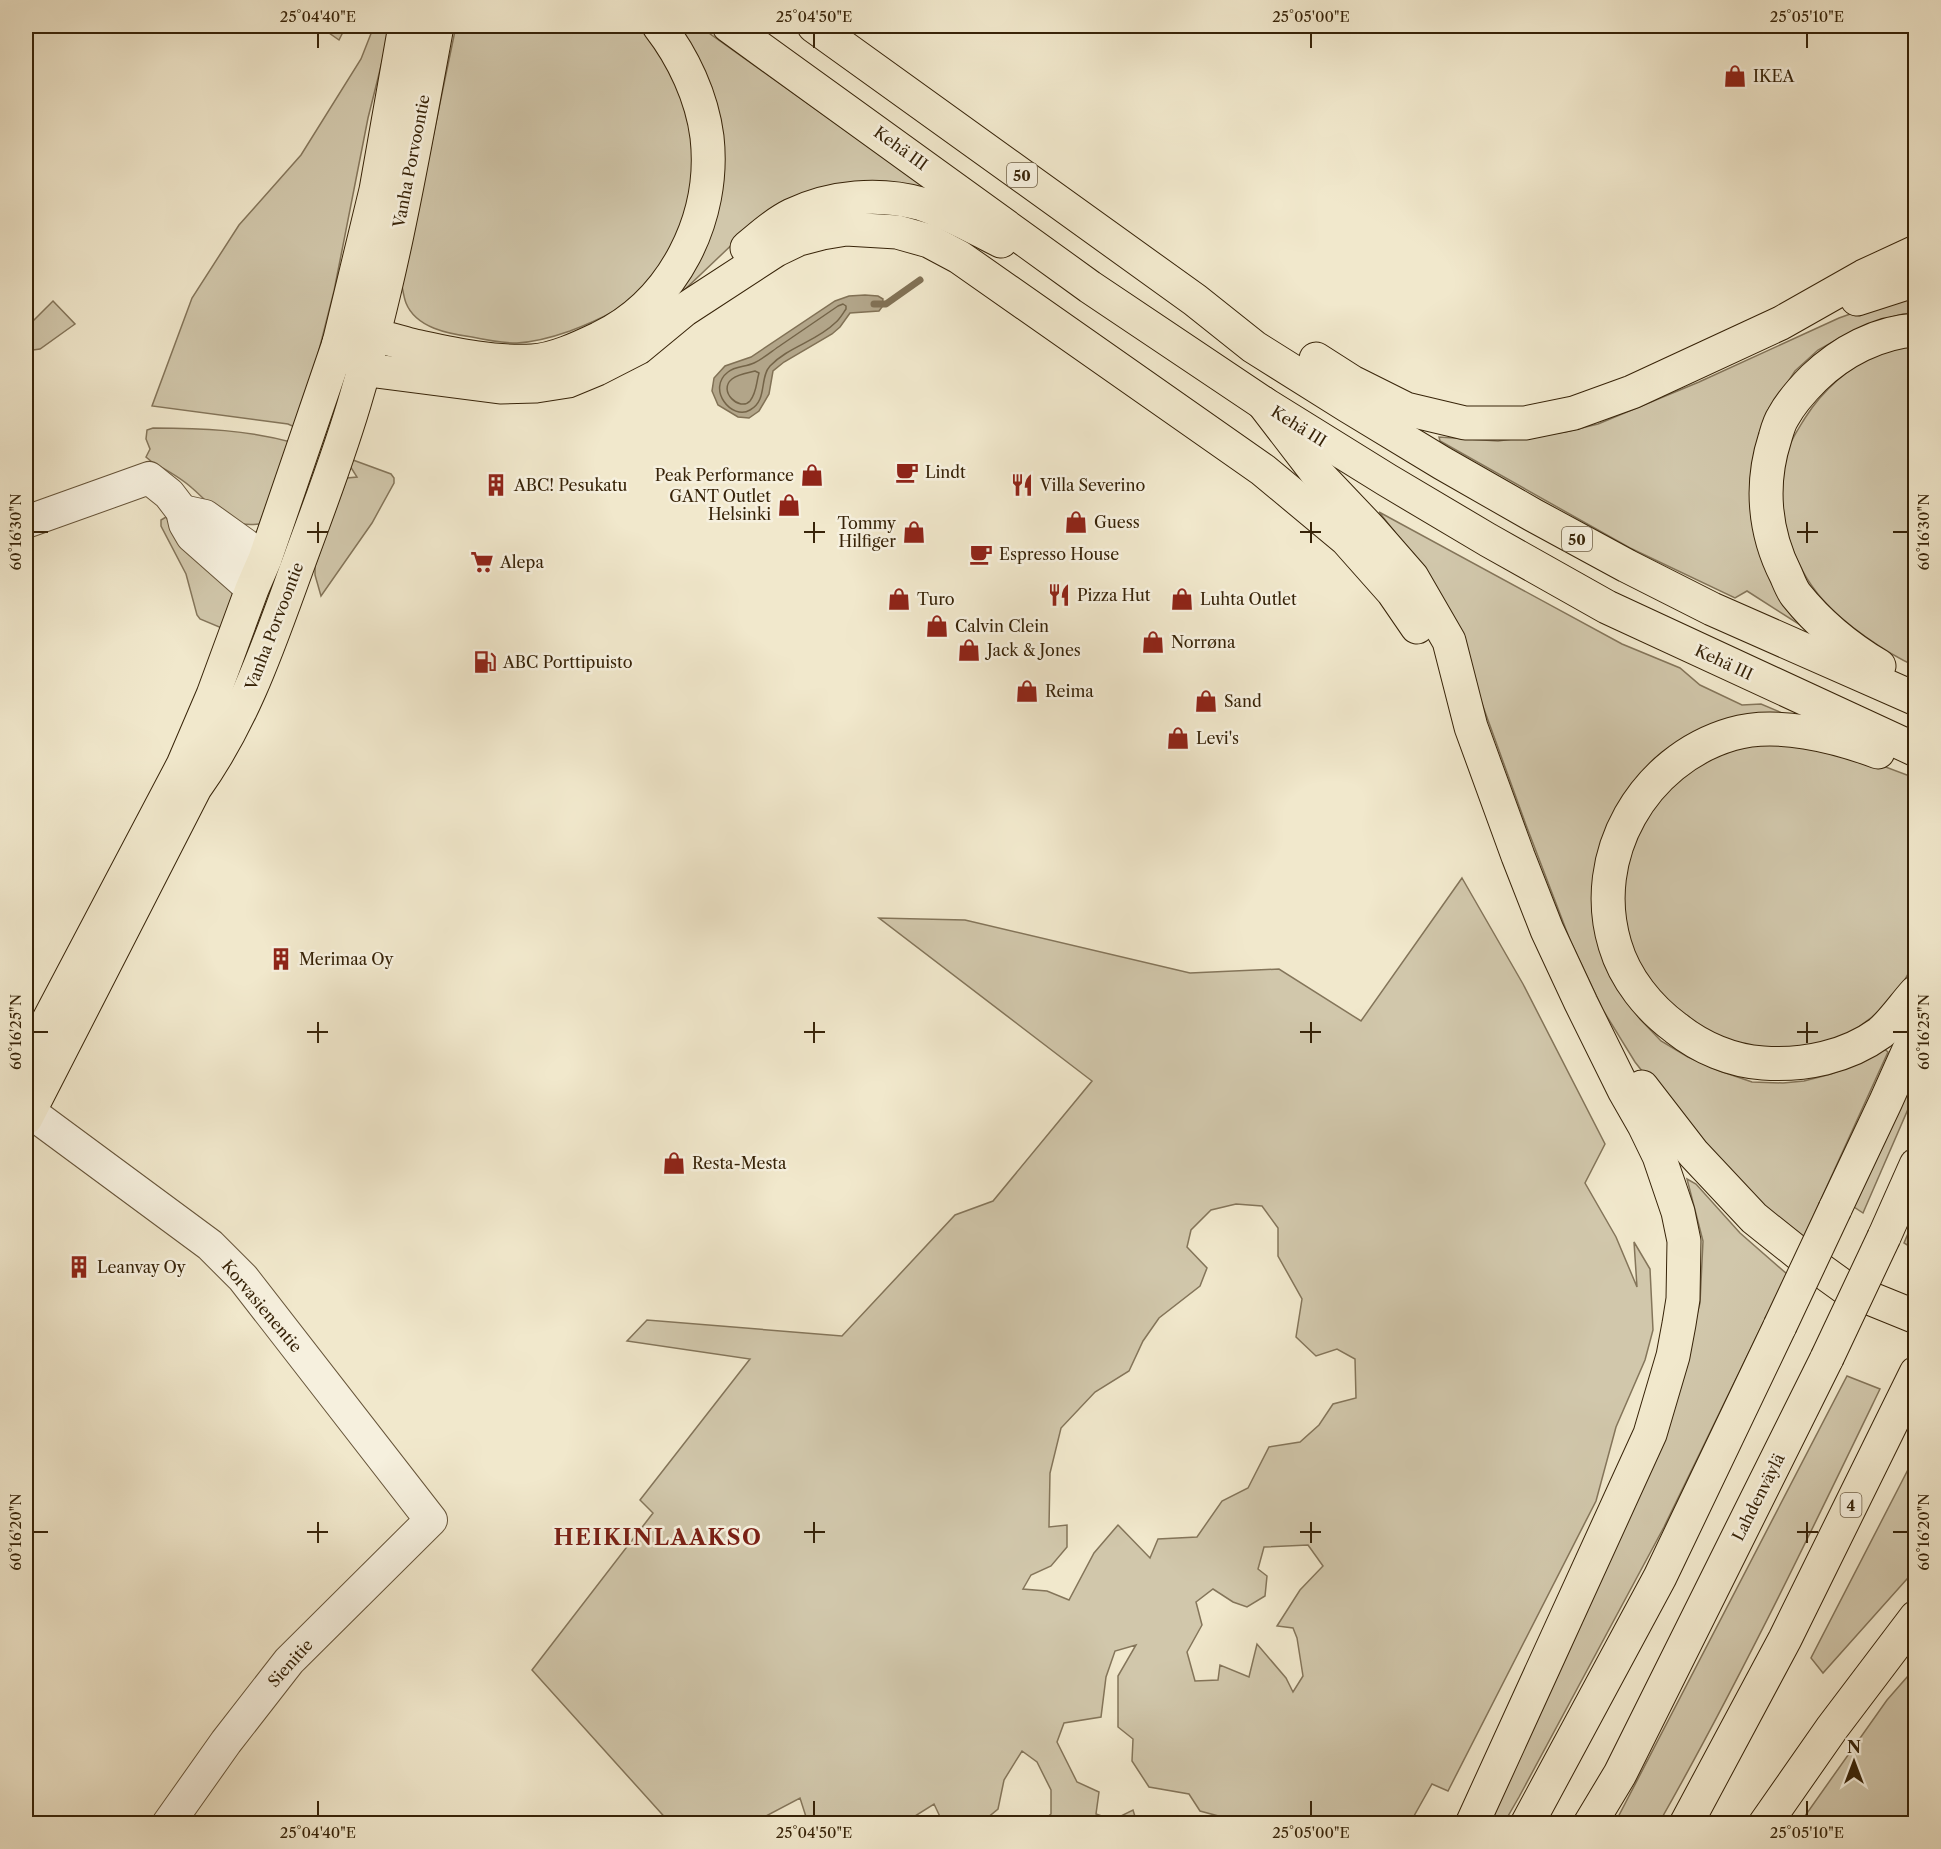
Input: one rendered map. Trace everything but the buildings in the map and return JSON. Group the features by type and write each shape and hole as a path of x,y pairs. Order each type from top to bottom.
{"main road":[{"name":"Vanha Porvoontie","path":"26,1063 183,765 266,559 339,344 376,190 405,26"},
{"name":"Vanha Porvoontie","path":"27,1113 195,788 215,759 236,721 263,660 357,395 373,336 404,199 437,26"},
{"path":"339,344 373,336 457,355 534,361 575,350 613,332 638,314 662,290 681,263 696,230 705,198 708,169 707,137 699,105 688,74 673,44 659,26"},
{"name":"Kehä III","path":"729,26 780,60 1090,287 1263,403 1417,498 1607,607 1916,750"},
{"name":"50","path":"814,26 840,38 1196,300 1254,347 1338,400 1442,463 1627,566 1712,609 1916,699"},
{"path":"339,344 364,369 500,387 536,386 568,381 638,348 684,310 735,258 790,216 840,200 867,197 920,204 949,215 1090,287"},
{"path":"684,310 776,250 799,239 822,233 846,229 897,232 929,241 960,257 1263,471 1346,538 1394,592 1430,647 1471,727"},
{"path":"1196,300 1262,324 1352,382 1406,409 1465,423 1525,423 1574,413 1632,392 1781,323 1864,276 1916,252"},
{"path":"1781,323 1916,280"},
{"path":"1916,330 1878,338 1849,351 1823,370 1799,393 1782,419 1771,451 1765,488 1767,524 1777,558 1795,594 1818,620 1850,649 1896,676 1916,684"},
{"path":"1263,403 1316,472 1412,577 1449,641 1471,727 1526,877 1547,930 1581,1003 1623,1090 1659,1156 1670,1186 1684,1241 1683,1299 1673,1356 1650,1434 1472,1824"},
{"path":"1916,764 1849,742 1799,731 1767,729 1733,733 1704,744 1677,759 1660,775 1625,822 1614,853 1609,883 1609,911 1615,945 1627,974 1644,998 1664,1019 1687,1037 1717,1053 1749,1062 1778,1064 1811,1061 1847,1051 1881,1032 1916,992"},
{"path":"1581,1003 1693,1153 1754,1218 1846,1289 1916,1317"},
{"path":"1527,1824 1660,1577 1916,1034"},
{"name":"Lahdenväylä","path":"1590,1824 1620,1774 1827,1358 1916,1165"},
{"name":"4","path":"1686,1824 1785,1639 1911,1384"},
{"path":"1765,1824 1832,1728 1916,1617"}],"street":[{"path":"26,522 149,478 169,494 182,511 185,524 192,536 252,589"},
{"path":"182,511 205,516 266,559"},
{"name":"Korvasienentie","path":"27,1113 210,1245 243,1278 431,1520"},
{"name":"Sienitie","path":"168,1824 226,1742 289,1661 431,1520"}],"shaded area":[{"path":"319,26 346,26 339,40"},
{"path":"374,26 391,26 368,118 334,291 299,429 288,424 152,406 192,298 239,225 301,155 361,59"},
{"path":"456,26 641,26 670,68 687,110 692,138 693,166 690,194 671,248 656,272 638,294 615,311 570,331 544,339 517,343 453,334 425,324 411,312 402,286"},
{"path":"672,26 699,26 929,190 740,237 659,314 708,232"},
{"path":"1915,291 1915,313 1881,320 1849,333 1818,350 1795,371 1782,391 1756,458 1805,628 1747,591 1735,598 1630,548 1440,441 1439,437 1498,441 1565,432 1598,424 1699,382 1839,318"},
{"path":"53,301 75,324 40,349 26,351 26,325 29,325"},
{"path":"1915,344 1915,666 1891,654 1842,619 1812,586 1802,570 1787,534 1781,496 1781,477 1784,459 1793,438 1820,398 1838,380 1869,358 1889,350"},
{"path":"153,428 225,431 260,435 295,443 264,523 252,525 232,521 216,510 183,480 146,457 150,449 146,439 147,430"},
{"path":"353,460 391,474 394,483 372,523 321,596 315,566 347,478 357,477 350,466"},
{"path":"1379,512 1622,644 1680,668 1700,685 1742,705 1761,704 1787,715 1724,724 1599,859 1595,866 1594,905 1623,996 1640,1019 1661,1041 1688,1057 1752,1082 1783,1083 1804,1081 1831,1074 1883,1048 1888,1052 1802,1241 1761,1208 1667,1103 1635,1062 1603,1010 1570,940 1455,629 1430,577"},
{"path":"166,517 178,534 235,589 224,629 200,619 197,615 186,574 161,526 161,520"},
{"path":"1756,743 1827,748 1859,757 1915,778 1915,961 1890,1001 1872,1017 1852,1032 1809,1048 1742,1047 1681,1020 1638,967 1625,929 1622,881 1643,817 1697,761"},
{"path":"1462,878 1523,984 1605,1144 1585,1183 1616,1237 1637,1287 1634,1242 1650,1269 1653,1330 1645,1360 1616,1427 1596,1501 1448,1791 1432,1784 1410,1823 1224,1823 1226,1818 1200,1811 1189,1794 1149,1787 1132,1761 1133,1739 1118,1727 1118,1676 1136,1645 1115,1651 1106,1677 1101,1717 1064,1723 1057,1742 1077,1782 1099,1792 1096,1814 1113,1820 1133,1810 1137,1823 1040,1823 1051,1814 1051,1790 1037,1762 1022,1751 1004,1780 998,1809 981,1823 943,1823 934,1804 906,1823 808,1823 800,1798 764,1817 761,1823 670,1823 532,1670 653,1513 640,1500 750,1359 627,1341 647,1320 842,1336 955,1215 993,1201 1092,1081 879,918 965,920 1190,973 1279,969 1361,1021","holes":["1236,1204 1262,1206 1278,1228 1278,1256 1302,1299 1296,1337 1316,1356 1337,1349 1355,1359 1356,1398 1333,1404 1319,1425 1300,1442 1269,1447 1248,1488 1222,1501 1197,1537 1158,1539 1150,1558 1118,1525 1094,1553 1069,1600 1047,1591 1023,1589 1031,1575 1051,1566 1067,1547 1067,1525 1049,1527 1050,1473 1061,1428 1095,1392 1129,1371 1143,1341 1159,1318 1200,1286 1207,1268 1187,1247 1191,1230 1211,1210","1308,1545 1323,1566 1300,1590 1277,1626 1293,1628 1297,1638 1303,1676 1293,1692 1286,1678 1257,1644 1249,1677 1220,1665 1218,1680 1195,1681 1187,1652 1202,1625 1196,1602 1213,1589 1233,1602 1247,1607 1265,1596 1267,1576 1258,1569 1264,1547"]},
{"path":"1915,1063 1915,1093 1863,1213 1854,1207"},
{"path":"1687,1179 1696,1184 1740,1233 1787,1274 1664,1527 1519,1797 1504,1823 1485,1824 1688,1348 1700,1303 1703,1241"},
{"path":"1915,1217 1915,1250 1904,1243"},
{"path":"1847,1376 1880,1389 1800,1554 1689,1770 1659,1823 1615,1823"},
{"path":"1915,1456 1915,1570 1823,1673 1811,1658"},
{"path":"1915,1668 1915,1823 1800,1823 1887,1700"}],"water":[{"path":"849,296 878,296 883,299 879,311 850,313 832,334 773,371 769,394 759,411 749,418 738,417 718,405 712,391 714,378 725,366 751,357 835,301"}],"waterway":[{"path":"874,304 886,304 920,280"}],"place":[{"name":"IKEA","path":"1735,76"},
{"name":"Lindt","path":"907,472"},
{"name":"Peak Performance","path":"812,475"},
{"name":"ABC! Pesukatu","path":"496,485"},
{"name":"Villa Severino","path":"1022,485"},
{"name":"GANT Outlet Helsinki","path":"789,505"},
{"name":"Guess","path":"1076,522"},
{"name":"Tommy Hilfiger","path":"914,532"},
{"name":"Espresso House","path":"981,554"},
{"name":"Alepa","path":"482,562"},
{"name":"Pizza Hut","path":"1059,595"},
{"name":"Turo","path":"899,599"},
{"name":"Luhta Outlet","path":"1182,599"},
{"name":"Calvin Clein","path":"937,626"},
{"name":"Norrøna","path":"1153,642"},
{"name":"Jack & Jones","path":"969,650"},
{"name":"ABC Porttipuisto","path":"485,662"},
{"name":"Reima","path":"1027,691"},
{"name":"Sand","path":"1206,701"},
{"name":"Levi's","path":"1178,738"},
{"name":"Merimaa Oy","path":"281,959"},
{"name":"Resta-Mesta","path":"674,1163"},
{"name":"Leanvay Oy","path":"79,1267"}],"district":[{"name":"HEIKINLAAKSO","path":"658,1537"}]}
